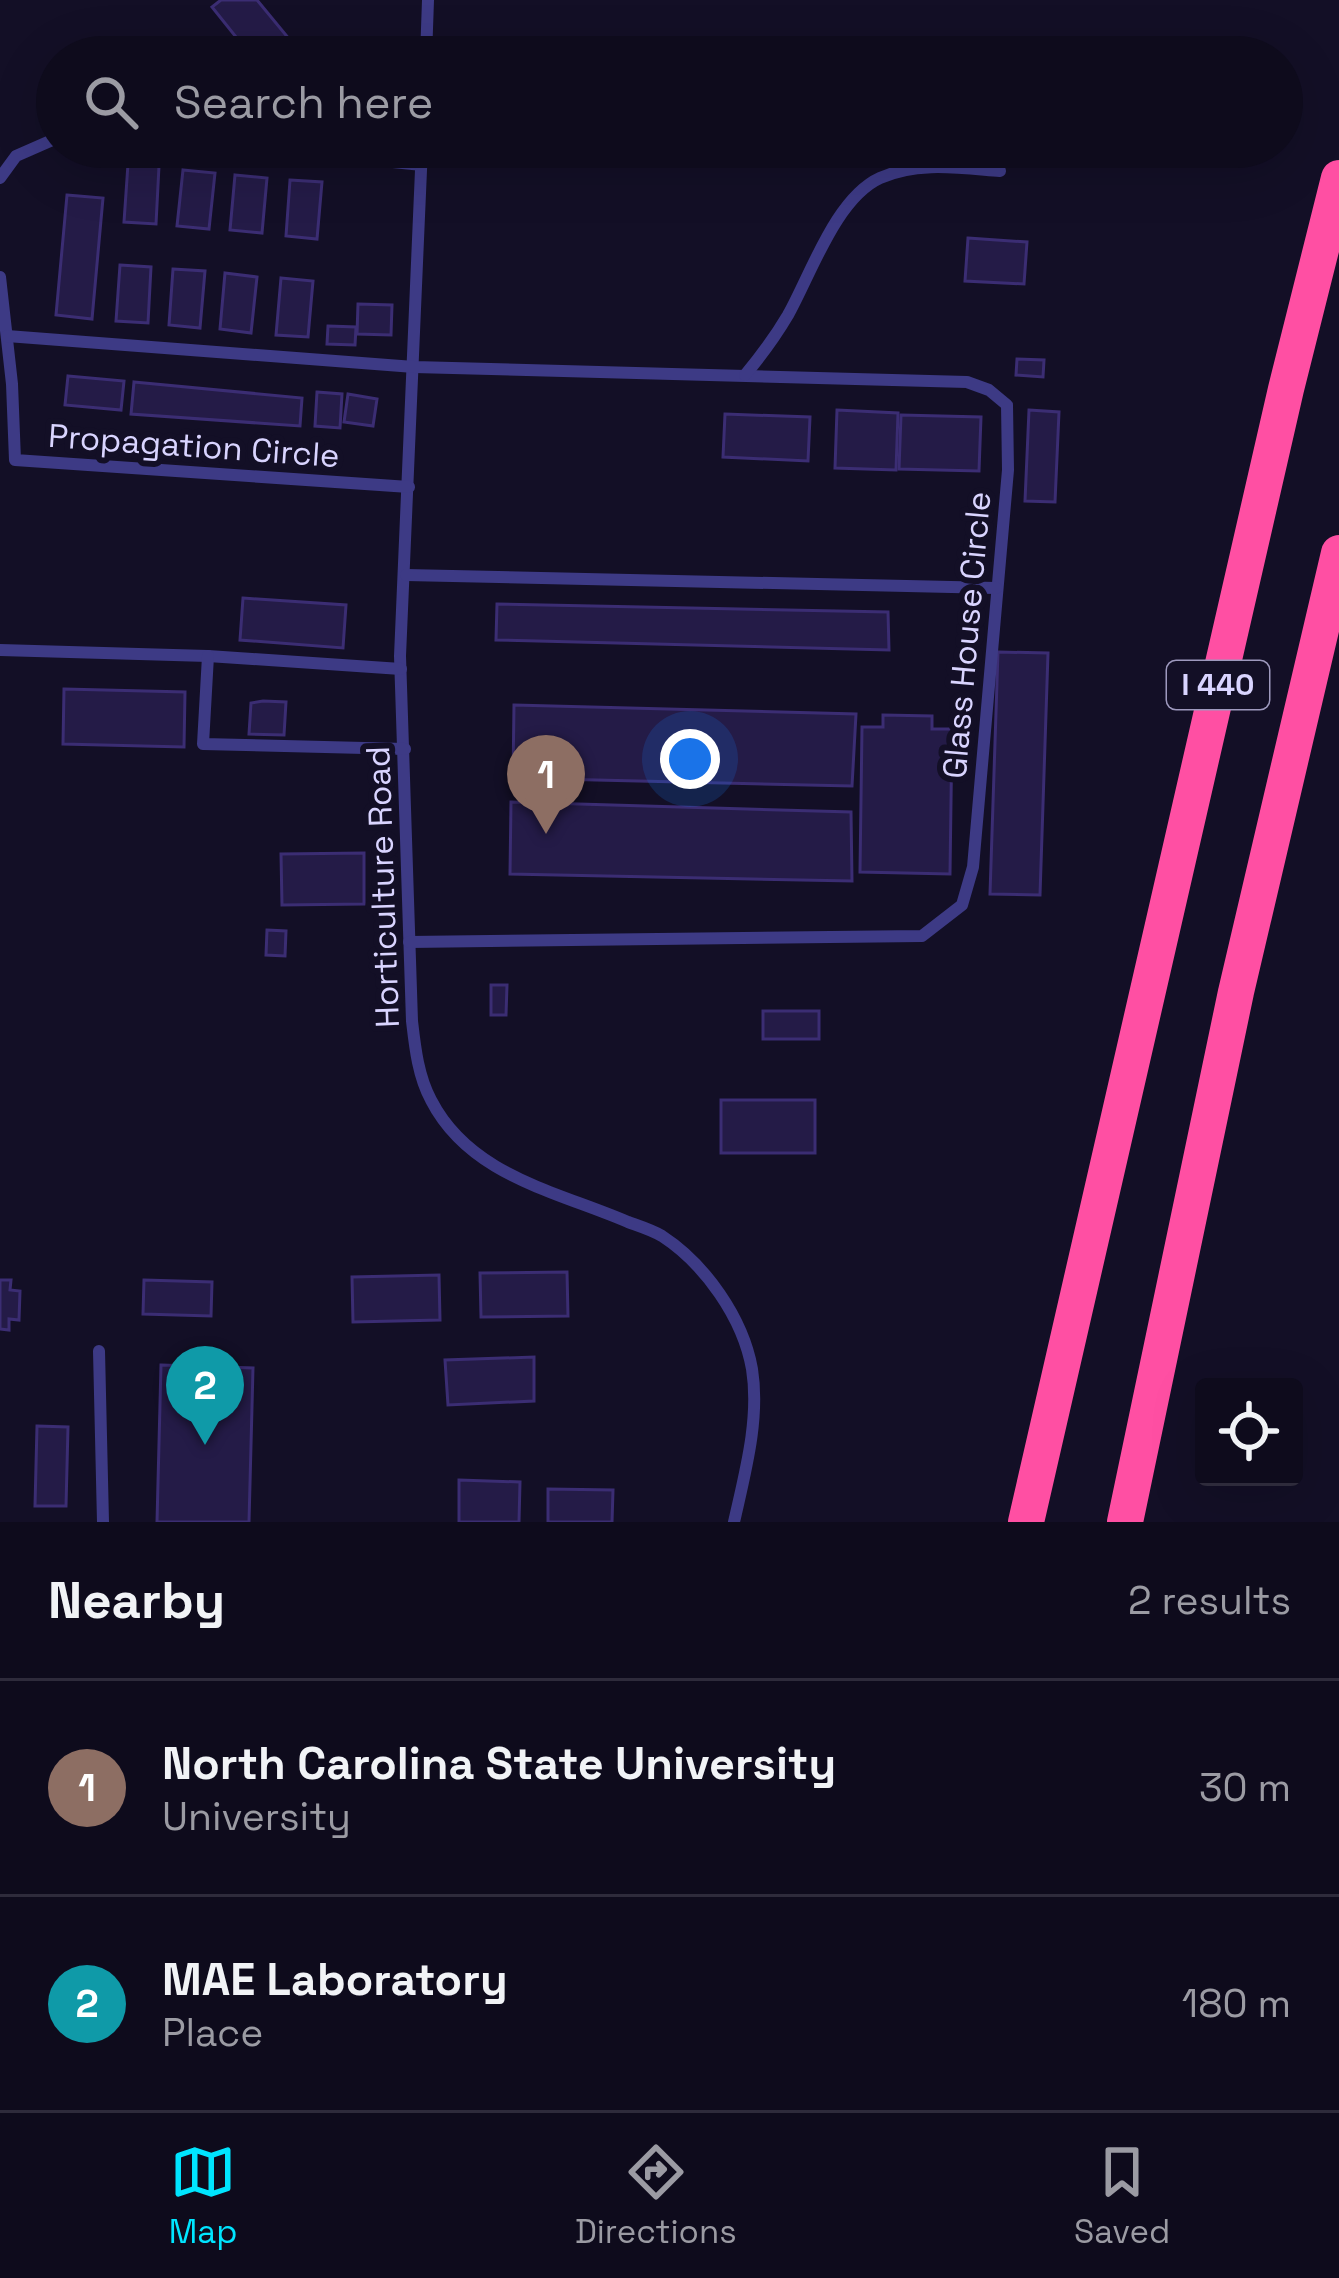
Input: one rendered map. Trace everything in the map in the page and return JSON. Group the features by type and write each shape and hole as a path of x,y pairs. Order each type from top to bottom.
{"highway":[{"name":"I 440","path":"1026,1522 1286,389 1339,178"},
{"name":"I 440","path":"1125,1522 1236,992 1339,553"}],"lane":[{"path":"427,36 428,0"},
{"path":"0,178 16,156 36,147"},
{"name":"Horticulture Road","path":"422,168 400,669 417,1058 430,1099 449,1129 498,1169 662,1236 730,1305 752,1372 752,1444 734,1522"},
{"path":"745,375 771,342 854,199 878,178 925,168"},
{"path":"960,168 1000,171"},
{"name":"Propagation Circle","path":"0,277 15,460 410,487"},
{"name":"Glass House Circle","path":"7,335 414,367 967,382 989,390 1007,405 1008,470 974,867 962,905 922,936 409,942"},
{"path":"0,467 15,460"},
{"path":"406,575 996,588"},
{"path":"0,650 208,656 400,669"},
{"path":"208,656 203,744 405,749"},
{"path":"99,1351 103,1522"}],"building":[{"path":"221,0 257,0 287,36 235,36 212,7"},
{"path":"128,168 159,168 156,224 124,222"},
{"path":"183,170 215,173 209,229 177,226"},
{"path":"235,175 267,178 262,233 230,230"},
{"path":"290,180 322,182 317,239 286,236"},
{"path":"67,195 103,198 92,319 56,315"},
{"path":"968,238 1027,242 1024,284 965,281"},
{"path":"120,265 151,267 148,323 116,321"},
{"path":"173,269 205,271 200,328 169,325"},
{"path":"225,273 257,277 251,333 220,329"},
{"path":"281,278 313,281 308,337 276,335"},
{"path":"358,304 392,305 391,335 357,334"},
{"path":"328,326 356,327 355,345 327,344"},
{"path":"1017,359 1044,360 1043,377 1016,375"},
{"path":"68,376 124,381 121,410 65,405"},
{"path":"134,382 302,398 300,426 131,414"},
{"path":"317,392 342,394 340,428 315,426"},
{"path":"348,394 377,399 373,426 344,422"},
{"path":"837,410 898,413 896,470 835,468"},
{"path":"1029,410 1059,412 1055,502 1025,501"},
{"path":"725,414 810,417 808,461 723,457"},
{"path":"901,415 981,417 979,471 899,469"},
{"path":"243,598 346,605 343,648 240,640"},
{"path":"497,604 888,612 889,650 496,640"},
{"path":"998,652 1048,653 1040,895 990,894"},
{"path":"64,689 185,692 184,747 63,744"},
{"path":"286,702 284,735 249,734 251,703"},
{"path":"514,705 856,714 852,786 513,778"},
{"path":"883,715 932,716 932,729 952,729 950,874 860,872 862,727 883,727"},
{"path":"511,802 851,812 852,881 510,874"},
{"path":"364,853 364,904 282,905 281,854"},
{"path":"267,930 286,931 285,956 266,955"},
{"path":"491,985 507,985 506,1015 491,1015"},
{"path":"763,1011 819,1011 819,1039 763,1039"},
{"path":"721,1100 815,1100 815,1153 721,1153"},
{"path":"567,1272 568,1316 481,1317 480,1273"},
{"path":"439,1275 440,1320 353,1322 352,1277"},
{"path":"0,1280 11,1280 10,1290 20,1291 19,1320 9,1319 9,1330 0,1329"},
{"path":"144,1280 212,1282 211,1316 143,1314"},
{"path":"534,1357 534,1401 448,1405 445,1360"},
{"path":"161,1365 253,1368 249,1522 157,1522"},
{"path":"37,1426 68,1427 66,1506 35,1506"},
{"path":"459,1480 520,1482 519,1522 459,1522"},
{"path":"548,1489 613,1490 612,1522 548,1522"}],"place":[{"name":"North Carolina State University","path":"546,834"},
{"name":"MAE Laboratory","path":"205,1445"}]}
